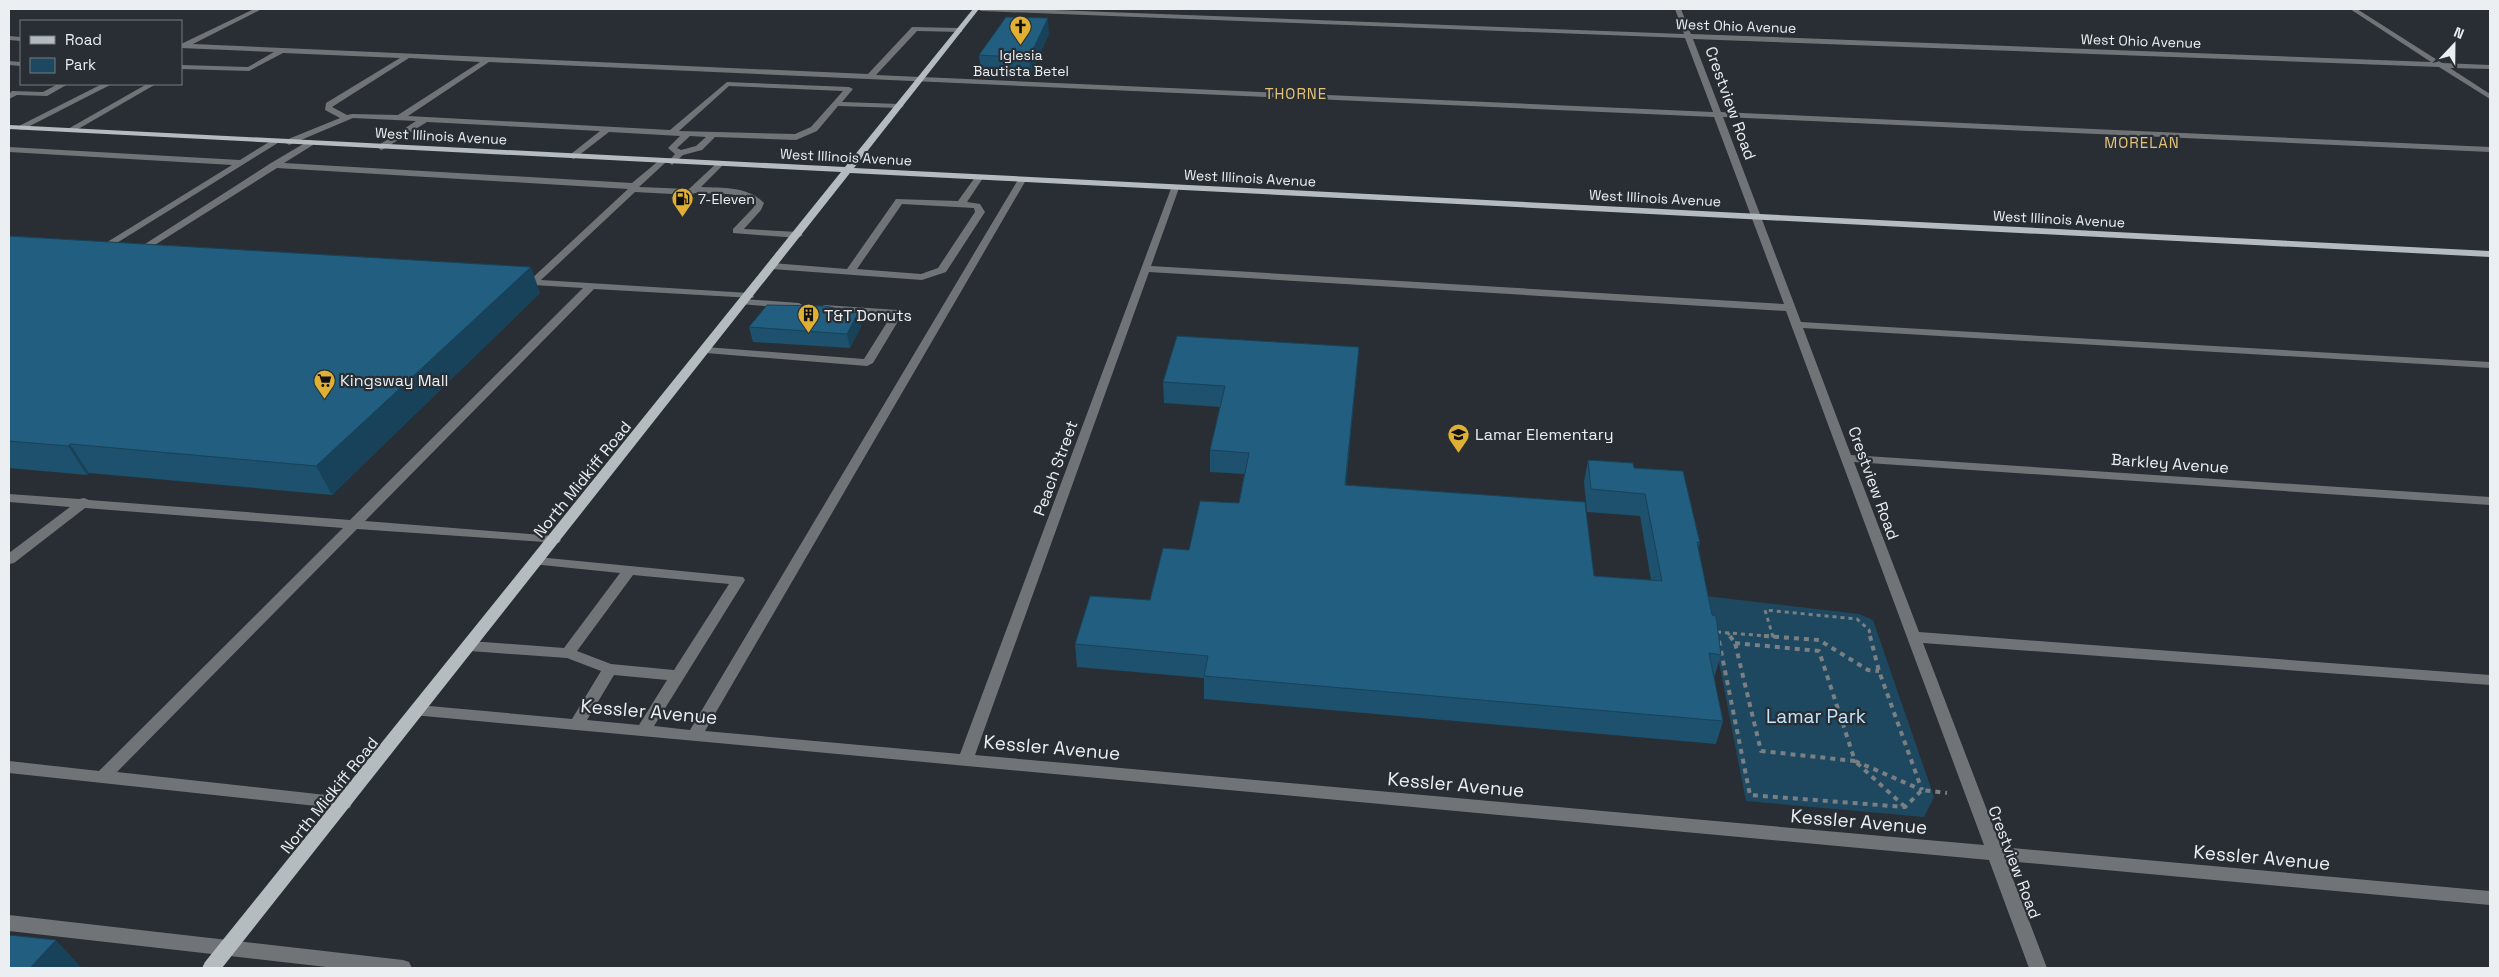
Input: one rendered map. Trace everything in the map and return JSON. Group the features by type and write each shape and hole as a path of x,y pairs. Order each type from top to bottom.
{"main road":[{"name":"North Midkiff Road","path":"211,968 798,235 976,9"},
{"name":"West Illinois Avenue","path":"14,128 2490,254"}],"street":[{"path":"182,47 260,9"},
{"name":"West Ohio Avenue","path":"981,9 2490,67"},
{"name":"Crestview Road","path":"1678,9 2038,968"},
{"path":"2353,9 2490,97"},
{"path":"870,77 915,29 959,30"},
{"path":"182,47 2490,149"},
{"path":"182,67 249,69 281,51"},
{"path":"344,117 328,108 329,105 408,56"},
{"path":"402,117 487,60"},
{"path":"289,142 344,117 364,115 687,134 796,137 814,129 849,89 727,84 672,133"},
{"path":"44,94 62,85"},
{"path":"14,128 106,85"},
{"path":"70,130 150,85"},
{"path":"9,96 15,93 86,95"},
{"path":"836,104 900,106"},
{"path":"382,147 425,119"},
{"path":"574,156 608,129"},
{"path":"680,153 672,148 687,134"},
{"path":"706,350 867,363 898,313 528,281 633,188 667,161 680,153 699,148 712,135"},
{"path":"111,256 89,254 277,141"},
{"path":"146,258 129,257 310,143"},
{"path":"9,150 242,163"},
{"path":"693,190 719,164"},
{"path":"274,165 691,192 693,190 742,193 752,196 759,203 758,208 736,231 798,235"},
{"path":"962,204 979,178"},
{"path":"695,735 1022,180"},
{"name":"Peach Street","path":"966,759 1176,188"},
{"path":"772,266 850,272 922,277 942,270 980,212 977,206 899,201 850,272"},
{"path":"1146,269 1791,308"},
{"path":"103,777 591,286"},
{"path":"1798,325 2490,365"},
{"name":"Barkley Avenue","path":"1847,458 2490,501"},
{"path":"9,507 14,498 84,502 554,540"},
{"path":"9,560 84,502"},
{"path":"537,561 738,580 643,730"},
{"path":"568,653 630,569"},
{"path":"1914,637 2490,680"},
{"path":"470,646 568,653 610,669 678,676"},
{"path":"576,725 610,669"},
{"name":"Kessler Avenue","path":"418,711 2490,898"},
{"path":"9,768 344,803"},
{"path":"9,923 403,968"}],"path":[{"path":"1773,637 1765,610 1857,619 1869,630 1879,671 1922,790"},
{"path":"1879,671 1868,670 1820,640 1717,631 1750,795 1905,807 1922,790"},
{"path":"1727,632 1735,643 1761,752 1854,761 1922,790 1973,796"},
{"path":"1735,643 1819,651 1854,761 1905,807"}],"green space":[{"name":"Lamar Park","path":"1706,596 1859,614 1873,620 1934,797 1924,817 1746,801"}],"building":[{"path":"1006,17 1048,18 1029,58 979,55"},
{"name":"Kingsway Mall","path":"9,236 531,267 316,466 70,444 68,446 9,441"},
{"path":"767,305 825,306 858,313 847,334 749,327"},
{"path":"1177,336 1359,347 1345,485 1585,502 1594,576 1662,581 1645,494 1591,489 1588,460 1633,463 1634,468 1683,471 1700,543 1697,542 1712,615 1716,616 1721,655 1709,653 1723,721 1204,676 1208,656 1075,644 1090,596 1150,600 1163,548 1189,550 1200,501 1239,503 1249,453 1210,450 1225,386 1163,382"},
{"path":"9,935 56,940 30,968 9,968"}],"place":[{"name":"Iglesia Bautista Betel","path":"1021,46"},
{"name":"7-Eleven","path":"682,218"},
{"name":"T&T Donuts","path":"808,334"},
{"name":"Kingsway Mall","path":"324,399"},
{"name":"Lamar Elementary","path":"1459,453"}],"district":[{"name":"THORNE","path":"1296,94"},
{"name":"MORELAN","path":"2142,143"}]}
